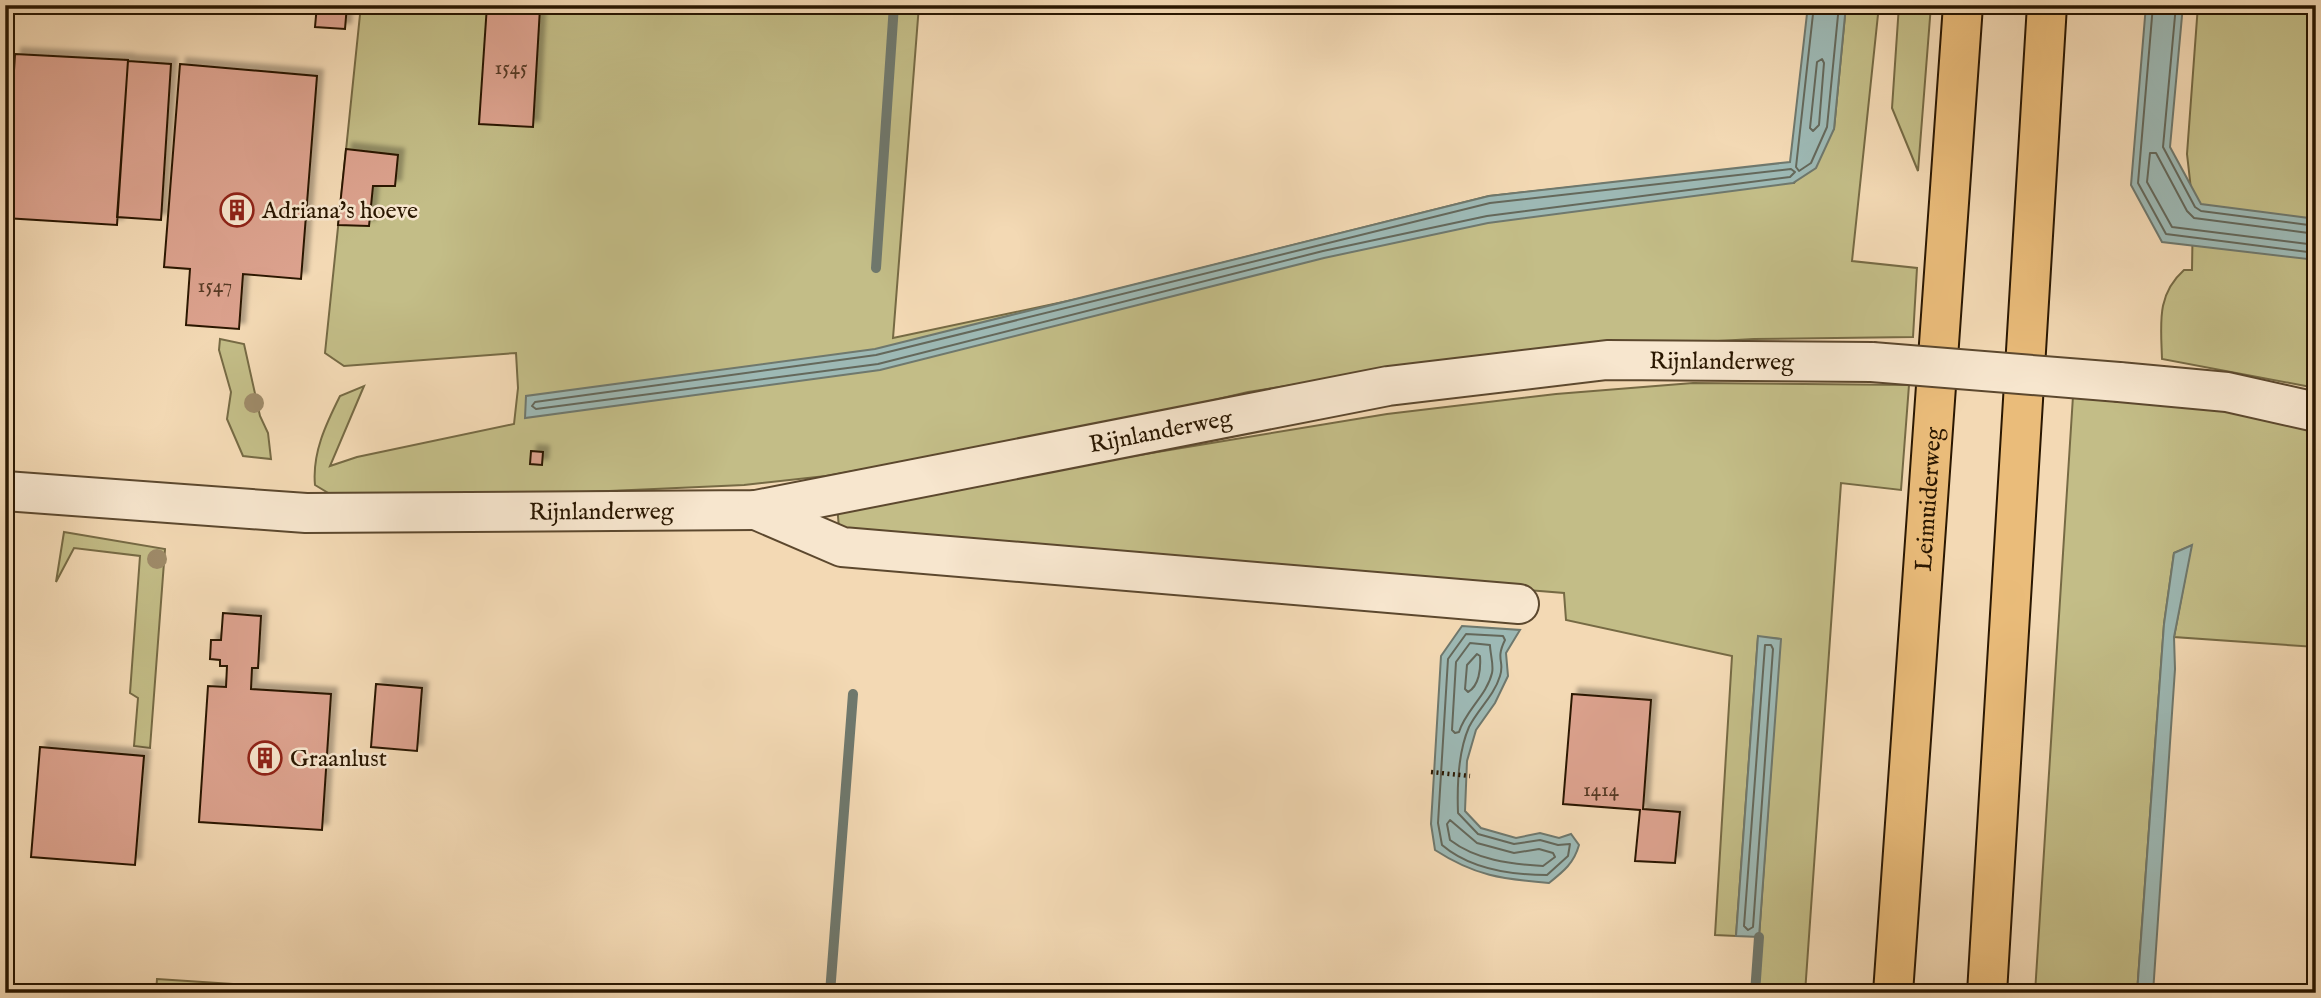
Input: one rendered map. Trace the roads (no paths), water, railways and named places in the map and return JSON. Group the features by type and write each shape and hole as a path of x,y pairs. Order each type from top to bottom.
{"main road":[{"name":"Leimuiderweg","path":"1893,993 1963,5"},
{"path":"1987,993 2047,5"}],"street":[{"name":"Rijnlanderweg","path":"5,491 306,513 756,510 1388,386 1607,360 1872,362 2227,392 2316,412"},
{"path":"756,510 842,547 1519,604"}],"water":[{"path":"1808,5 1846,5 1834,129 1816,168 1793,183 1488,223 1324,258 880,370 525,418 526,396 875,349 1489,196 1790,162"},
{"path":"2146,5 2183,5 2170,147 2201,204 2316,219 2316,260 2162,242 2131,185"},
{"path":"2192,545 2174,637 2175,669 2153,993 2137,993 2164,624 2174,553"},
{"path":"1462,626 1520,630 1506,653 1508,676 1495,703 1476,730 1467,761 1465,811 1481,828 1516,838 1540,833 1559,838 1571,834 1579,845 1577,851 1568,866 1549,883 1489,875 1463,866 1435,850 1431,824 1441,656"},
{"path":"1758,636 1781,639 1759,937 1736,936"}],"waterway":[{"path":"876,268 894,5"},
{"path":"830,993 853,694"},
{"path":"1755,993 1759,937"}],"place":[{"name":"Adriana's hoeve","path":"237,210"},
{"name":"Graanlust","path":"265,758"}]}
